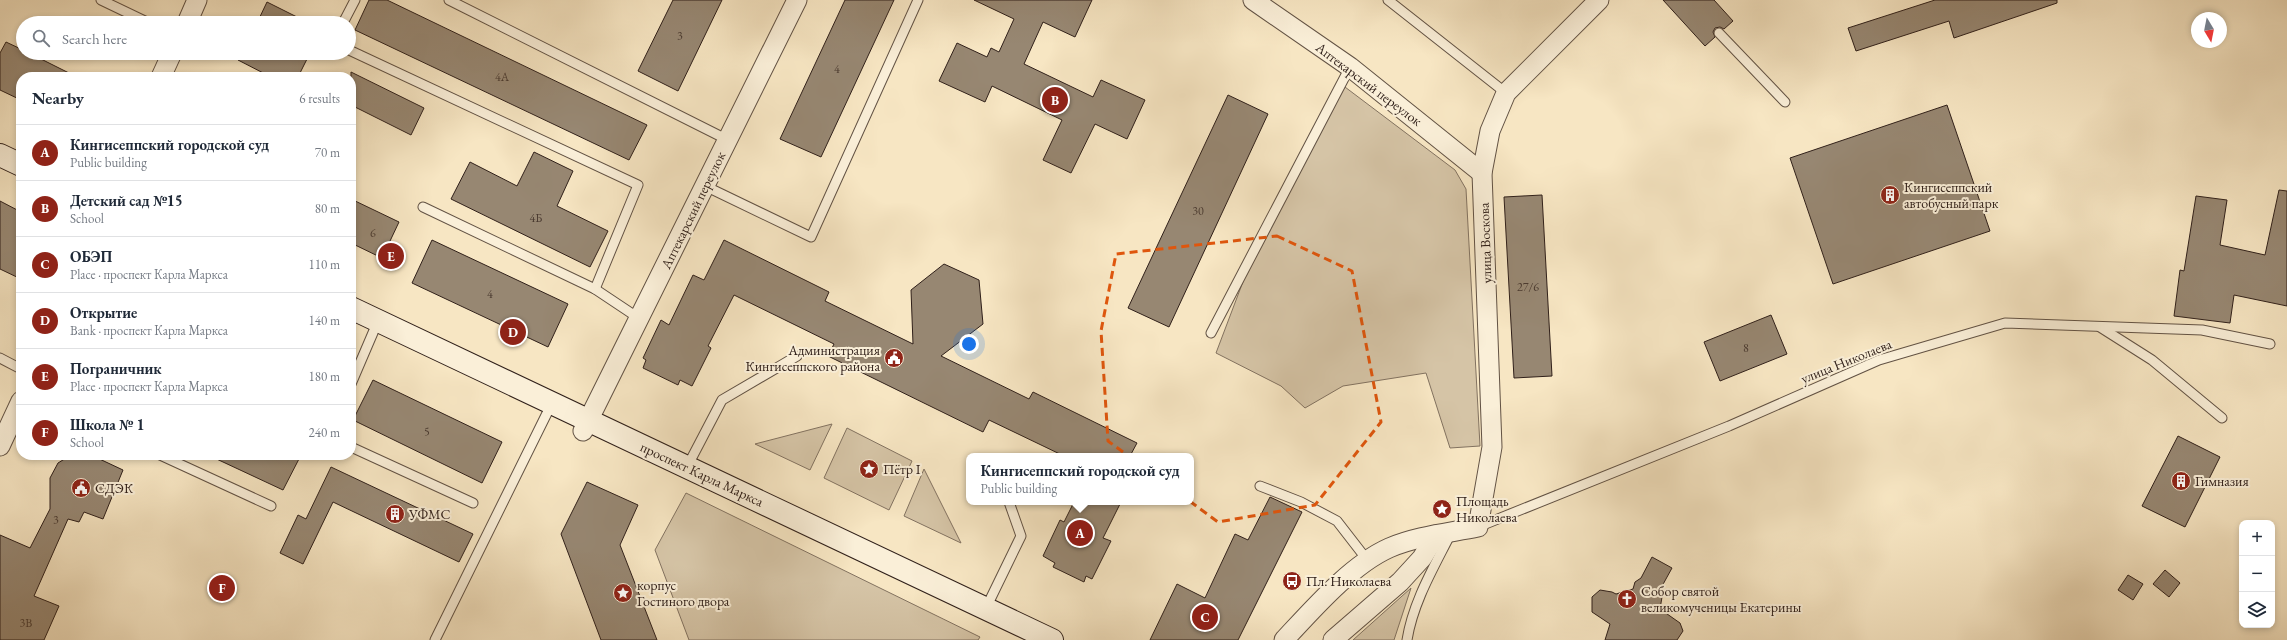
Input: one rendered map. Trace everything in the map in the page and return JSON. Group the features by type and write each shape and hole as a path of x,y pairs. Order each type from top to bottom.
{"main road":[{"path":"0,142 16,150"},
{"path":"0,155 16,163"},
{"name":"проспект Карла Маркса","path":"356,312 377,327 587,426 686,467 1052,640"},
{"path":"356,322 377,327"},
{"path":"587,426 1027,640"}],"street":[{"path":"190,16 197,0"},
{"name":"Аптекарский переулок","path":"587,426 798,0"},
{"name":"Аптекарский переулок","path":"1253,0 1350,67 1482,173"},
{"name":"улица Воскова","path":"1478,527 1492,447 1482,173 1490,130 1506,93 1599,0"},
{"path":"163,72 169,60"},
{"path":"0,446 16,412"},
{"path":"1284,640 1320,601 1368,561 1389,548 1443,533 1478,527"},
{"path":"1333,640 1400,582 1443,533"}],"lane":[{"path":"101,0 134,16"},
{"path":"347,16 355,0"},
{"path":"449,0 728,140"},
{"path":"705,186 811,237 918,0"},
{"path":"1388,0 1506,93"},
{"path":"1719,33 1785,102"},
{"path":"356,53 638,185 595,289"},
{"path":"1212,333 1350,67"},
{"path":"423,207 595,289 640,319"},
{"name":"улица Николаева","path":"1478,527 1729,426 1879,360 2004,323 2202,330 2270,344"},
{"path":"356,371 377,327"},
{"path":"2100,327 2152,360 2222,418"},
{"path":"686,467 722,400 797,356"},
{"path":"0,358 16,366"},
{"path":"435,640 549,408"},
{"path":"356,449 473,503"},
{"path":"171,460 271,506"},
{"path":"1260,486 1301,502 1337,521 1368,561"},
{"path":"986,608 1021,536 1010,505"},
{"path":"1407,640 1409,625 1443,533"}],"highlighted area":[{"path":"1277,236 1352,271 1381,422 1315,505 1218,522 1108,441 1101,331 1116,254"}],"shaded area":[{"path":"1341,84 1455,170 1466,189 1480,446 1450,448 1426,373 1343,386 1305,408 1281,386 1216,353 1255,250"},
{"path":"832,424 810,470 755,444"},
{"path":"847,428 912,461 889,510 824,478"},
{"path":"924,469 961,543 904,516"},
{"path":"686,493 980,637 978,640 689,640 655,550"},
{"path":"1411,588 1394,640 1353,640"}],"building":[{"path":"369,0 387,0 647,125 629,160 356,30"},
{"path":"673,0 722,0 678,91 638,71"},
{"path":"845,0 894,0 821,157 780,139"},
{"path":"974,0 1092,0 1075,37 1043,22 1024,64 1093,97 1101,80 1145,100 1127,139 1095,124 1071,173 1043,160 1062,120 992,86 985,102 939,81 957,43 987,57 991,48 999,52 1014,19"},
{"path":"1663,0 1714,0 1733,21 1724,29 1720,27 1715,28 1713,32 1715,37 1705,46"},
{"path":"1935,0 2057,0 2057,3 1954,38 1949,21 1856,51 1848,28"},
{"path":"267,2 295,16 260,16"},
{"path":"6,42 16,47 16,60 43,60 67,72 16,72 16,98 0,90 0,53"},
{"path":"238,60 306,60 300,72 261,72"},
{"path":"356,74 424,108 411,135 356,108"},
{"path":"1228,95 1268,114 1169,327 1128,308"},
{"name":"Кингисеппский автобусный парк","path":"1947,105 1990,231 1833,284 1790,158"},
{"path":"534,152 573,171 557,206 608,231 590,267 451,199 470,162 517,186"},
{"path":"2279,190 2287,191 2287,306 2234,295 2230,323 2174,316 2180,270 2184,271 2196,196 2227,200 2220,245 2265,255"},
{"path":"1542,195 1552,376 1514,378 1504,197"},
{"path":"0,201 16,209 16,277 0,269"},
{"path":"356,201 399,222 382,258 356,245"},
{"path":"432,240 568,304 548,347 412,283"},
{"path":"724,240 829,292 825,301 913,344 911,290 944,264 979,280 983,324 941,356 1029,399 1033,392 1137,443 1132,453 1058,453 989,420 983,432 828,356 834,344 734,295 708,346 711,348 692,386 680,380 678,385 643,368 646,360 643,358 661,320 669,325 693,275 704,280"},
{"path":"1771,315 1787,354 1720,381 1704,342"},
{"path":"373,380 502,442 482,483 356,421 356,414"},
{"name":"Гимназия","path":"2178,436 2220,457 2185,527 2142,506"},
{"path":"63,460 102,460 123,470 103,519 84,512 79,522 68,519 34,596 59,606 44,640 0,640 0,535 30,548 50,509 50,478 58,463"},
{"path":"219,460 298,460 283,490"},
{"name":"УФМС","path":"331,467 473,534 459,562 333,502 303,564 280,553 298,515 306,519"},
{"path":"587,482 638,505 620,545 657,640 601,640 561,534"},
{"path":"1270,497 1302,512 1238,640 1150,640 1177,584 1205,598 1235,534 1248,540"},
{"path":"1072,505 1120,505 1103,538 1111,541 1092,579 1086,576 1084,582 1053,567 1055,563 1043,556 1060,520 1064,522"},
{"name":"Собор святой великомученицы Екатерины","path":"1652,557 1672,568 1661,588 1662,597 1660,609 1680,623 1683,631 1677,640 1605,640 1610,624 1592,612 1592,597 1600,590 1616,594 1633,589 1635,582 1641,578"},
{"path":"2165,570 2180,583 2169,597 2153,584"},
{"path":"2128,575 2143,584 2133,600 2118,590"}],"place":[{"name":"Детский сад №15","path":"1055,100"},
{"name":"Кингисеппский автобусный парк","path":"1890,195"},
{"name":"Пограничник","path":"391,256"},
{"name":"Открытие","path":"513,332"},
{"name":"Администрация Кингисеппского района","path":"894,358"},
{"name":"Пётр I","path":"869,469"},
{"name":"Гимназия","path":"2181,481"},
{"name":"СДЭК","path":"81,488"},
{"name":"Площадь Николаева","path":"1442,509"},
{"name":"УФМС","path":"395,514"},
{"name":"Кингисеппский городской суд","path":"1080,533"},
{"name":"Пл. Николаева","path":"1292,581"},
{"name":"Школа № 1","path":"222,588"},
{"name":"корпус Гостиного двора","path":"623,593"},
{"name":"Собор святой великомученицы Екатерины","path":"1627,599"},
{"name":"ОБЭП","path":"1205,617"}]}
